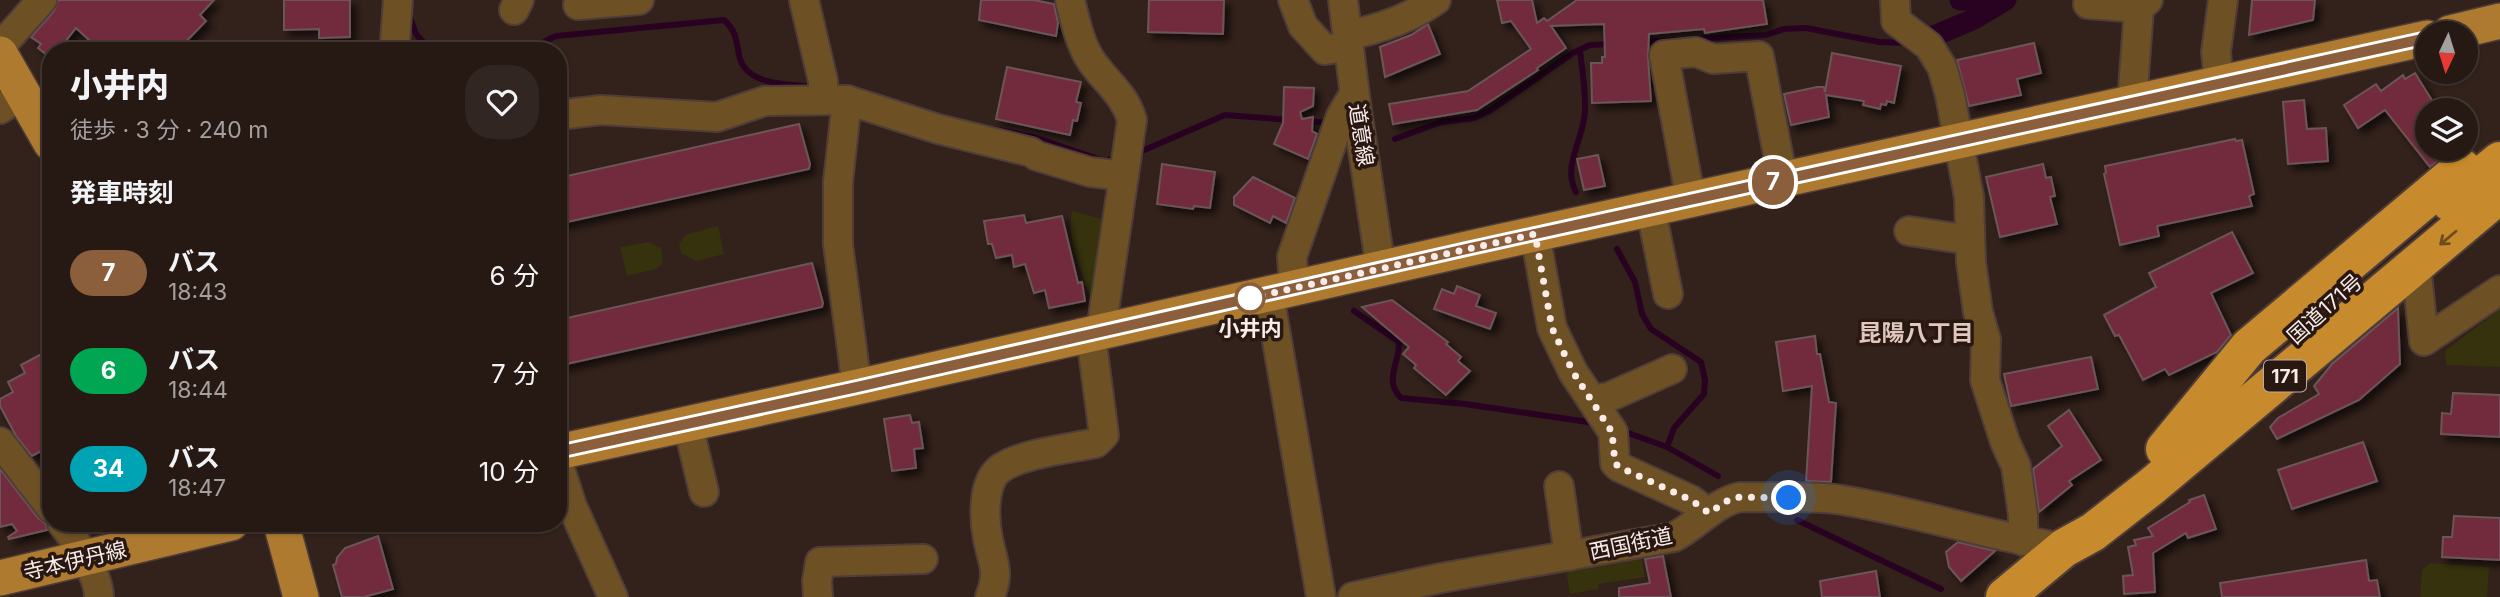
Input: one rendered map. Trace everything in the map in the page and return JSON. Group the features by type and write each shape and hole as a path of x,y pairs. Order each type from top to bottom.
{"highway":[{"path":"2165,449 2249,347 2500,136"},
{"name":"国道171号","path":"2064,548 2085,520 2373,267 2500,161"},
{"name":"国道171号","path":"2005,597 2064,548 2093,532 2152,486 2500,194"}],"main road":[{"path":"2478,27 2500,22"},
{"path":"567,450 2415,41"},
{"path":"0,54 12,102 42,134"},
{"name":"寺本伊丹線","path":"0,578 195,532"},
{"path":"283,532 301,597"}],"street":[{"path":"0,47 42,0"},
{"path":"395,42 398,0"},
{"path":"578,11 639,0"},
{"path":"804,0 824,81 835,99 838,244 857,387"},
{"path":"990,597 996,565 988,540 985,513 988,487 999,469 1018,460 1096,443 1104,435 1092,344 1101,331 1132,120 1121,95 1091,61 1075,21 1070,0"},
{"path":"1293,0 1303,26 1325,50 1418,13 1436,0"},
{"name":"道意線","path":"1343,0 1354,94 1381,269"},
{"path":"1895,0 1896,21 1928,46 1942,67 1950,95 1969,197 1970,240 1978,312 1986,340 1985,380 2016,466 2023,515 2023,541"},
{"path":"2219,83 2216,52 2223,0"},
{"path":"2088,5 2143,4 2132,103"},
{"path":"1691,201 1664,55 1696,52 1713,59 1759,57 1783,180"},
{"path":"1321,597 1281,291 1341,116 1354,94"},
{"path":"567,114 601,110 717,117 765,101 835,99 861,103 938,129 1031,152 1090,172 1124,176"},
{"path":"1651,210 1668,294"},
{"path":"1909,231 1970,240"},
{"path":"1535,234 1552,328 1573,372 1612,432 1615,463 1691,500 1709,513"},
{"path":"2416,265 2424,341 2500,290"},
{"path":"1593,400 1609,397 1672,369"},
{"path":"688,425 706,486"},
{"path":"0,442 42,497"},
{"path":"1559,486 1569,556"},
{"path":"567,491 613,597"},
{"name":"西国街道","path":"1353,597 1441,578 1674,537 1730,499 1740,497 1838,500 1893,509 2023,541 2064,548"},
{"path":"69,532 99,586 99,597"},
{"path":"818,597 820,562 923,559"}],"shaded area":[{"path":"1072,211 1109,221 1097,296 1090,297 1076,254 1071,232"},
{"path":"718,226 724,254 697,261 682,254 679,245 685,235"},
{"path":"649,242 661,248 663,263 656,269 627,276 620,247"},
{"path":"2500,309 2500,367 2446,365 2445,351"},
{"path":"1641,553 1645,577 1598,584 1598,589 1570,594 1565,565"},
{"path":"2430,563 2489,567 2487,597 2420,597 2422,570"}],"building":[{"path":"58,0 214,0 200,15 206,21 186,42 91,42 76,28 65,42 42,42 42,51 38,48 41,44 31,37 54,11"},
{"path":"284,0 350,0 350,37 319,38 319,29 284,30"},
{"path":"981,0 1034,0 1054,4 1058,23 1056,36 979,20"},
{"path":"1149,0 1224,0 1223,34 1148,32"},
{"path":"1497,0 1532,0 1537,23 1544,18 1547,21 1577,0 1763,0 1767,24 1705,33 1704,29 1649,34 1651,101 1592,103 1591,63 1602,63 1602,57 1605,57 1604,24 1551,26 1566,48 1477,110 1393,124 1389,104 1468,91 1531,49 1511,21 1502,23"},
{"path":"2252,0 2315,0 2313,20 2249,35"},
{"path":"1428,24 1440,54 1385,77 1380,47 1411,35"},
{"path":"2034,43 2041,73 2017,79 2021,95 1969,106 1957,60"},
{"path":"1832,53 1901,66 1894,103 1887,101 1886,105 1881,104 1880,109 1863,105 1864,101 1826,95 1829,117 1791,125 1784,94 1817,87 1824,87 1825,92"},
{"path":"1007,67 1081,82 1076,102 1081,103 1070,135 996,119"},
{"path":"2415,73 2415,84 2422,84 2431,98 2415,98 2415,148 2385,110 2358,128 2344,105 2376,84 2381,91 2403,75 2405,79"},
{"path":"1284,87 1314,88 1313,106 1300,112 1302,119 1313,117 1312,131 1317,134 1308,159 1274,144 1283,123"},
{"path":"2304,100 2307,129 2326,128 2328,161 2288,164 2283,102"},
{"path":"799,124 810,164 809,169 567,222 567,176"},
{"path":"2235,139 2242,140 2254,194 2249,196 2252,206 2157,226 2159,236 2120,245 2104,174 2105,166"},
{"path":"1598,155 1605,186 1584,190 1577,159"},
{"path":"2425,161 2438,161 2430,167"},
{"path":"1162,164 1215,172 1210,208 1194,206 1193,209 1157,204"},
{"path":"2043,164 2046,178 2051,177 2055,196 2050,197 2057,224 2000,237 1986,177"},
{"path":"1253,177 1295,198 1286,223 1273,216 1270,223 1234,205 1234,197"},
{"path":"1024,215 1026,223 1062,216 1085,301 1049,308 1045,290 1034,293 1025,264 1014,267 1012,255 996,258 992,244 988,244 984,221"},
{"path":"2232,232 2253,273 2211,293 2231,335 2217,352 2169,375 2165,369 2143,380 2119,335 2115,336 2104,315 2156,287 2149,273"},
{"path":"812,263 823,303 822,307 567,364 567,318"},
{"path":"1457,286 1480,295 1476,306 1496,313 1490,329 1434,309 1442,289 1454,294"},
{"path":"1392,300 1448,342 1446,344 1461,357 1458,361 1470,371 1446,395 1414,368 1416,365 1403,354 1409,347 1362,307"},
{"path":"2398,308 2400,364 2359,400 2277,439 2270,427 2278,418 2319,394 2314,386 2332,364"},
{"path":"1815,336 1829,402 1836,403 1831,482 1806,481 1812,386 1783,391 1776,342"},
{"path":"42,354 42,451 32,456 16,436 0,406 0,399 13,392 8,382 25,373 21,365"},
{"path":"2091,357 2098,389 2011,406 2004,374"},
{"path":"2453,393 2500,395 2500,437 2441,434 2442,413 2451,414"},
{"path":"2069,410 2101,460 2069,481 2072,485 2039,512 2033,469 2062,446 2048,426"},
{"path":"910,415 912,423 919,422 923,448 914,449 916,468 892,471 884,419"},
{"path":"2363,442 2377,481 2292,509 2278,470"},
{"path":"0,469 42,521 42,531 9,539 8,537 17,531 12,524 0,527"},
{"path":"2204,495 2216,529 2188,538 2186,533 2153,553 2155,592 2124,594 2123,576 2133,575 2128,547 2136,545 2134,540 2153,536 2148,528 2190,502 2189,500"},
{"path":"2454,516 2500,518 2500,560 2442,557 2443,537 2452,537"},
{"path":"378,536 393,589 364,597 342,597 333,565 336,564 337,558 345,548"},
{"path":"1958,542 1995,551 1961,581 1949,567 1946,552"},
{"path":"1663,556 1671,597 1619,597 1619,588 1650,583 1645,559"},
{"path":"2366,560 2369,581 2377,580 2380,597 2222,597 2220,583"},
{"path":"1876,571 1880,597 1822,597 1820,581"}],"waterway":[{"path":"1960,0 1977,0"},
{"path":"1934,36 1974,19 2006,0"},
{"path":"409,15 416,34 423,42"},
{"path":"544,42 556,36 724,20 733,32 743,65 750,73 770,82 816,87"},
{"path":"1694,39 1766,35 1784,29 1806,28 1879,42 1911,43"},
{"path":"1641,42 1676,40"},
{"path":"1395,139 1441,122 1474,118 1491,110 1573,53 1590,45 1613,44"},
{"path":"1576,192 1572,183 1572,163 1585,112 1580,50"},
{"path":"1135,154 1225,115 1291,120"},
{"path":"1305,121 1331,123"},
{"path":"993,129 1034,137 1104,161 1117,158"},
{"path":"1617,249 1635,282 1642,314 1651,329 1701,362 1705,380 1704,394 1674,428 1667,447 1718,476"},
{"path":"1354,311 1399,342 1393,385 1401,398 1465,404 1595,423"},
{"path":"1620,430 1667,447"},
{"path":"1797,520 1941,589"}],"bus line":[{"name":"7","path":"567,450 2415,41"}],"place":[{"name":"小井内","path":"1250,298"}],"district":[{"name":"昆陽八丁目","path":"1916,333"}],"route":[{"path":"1250,298 1535,234 1552,328 1573,372 1612,432 1615,463 1691,500 1709,513 1730,499 1740,497 1789,498"}]}
